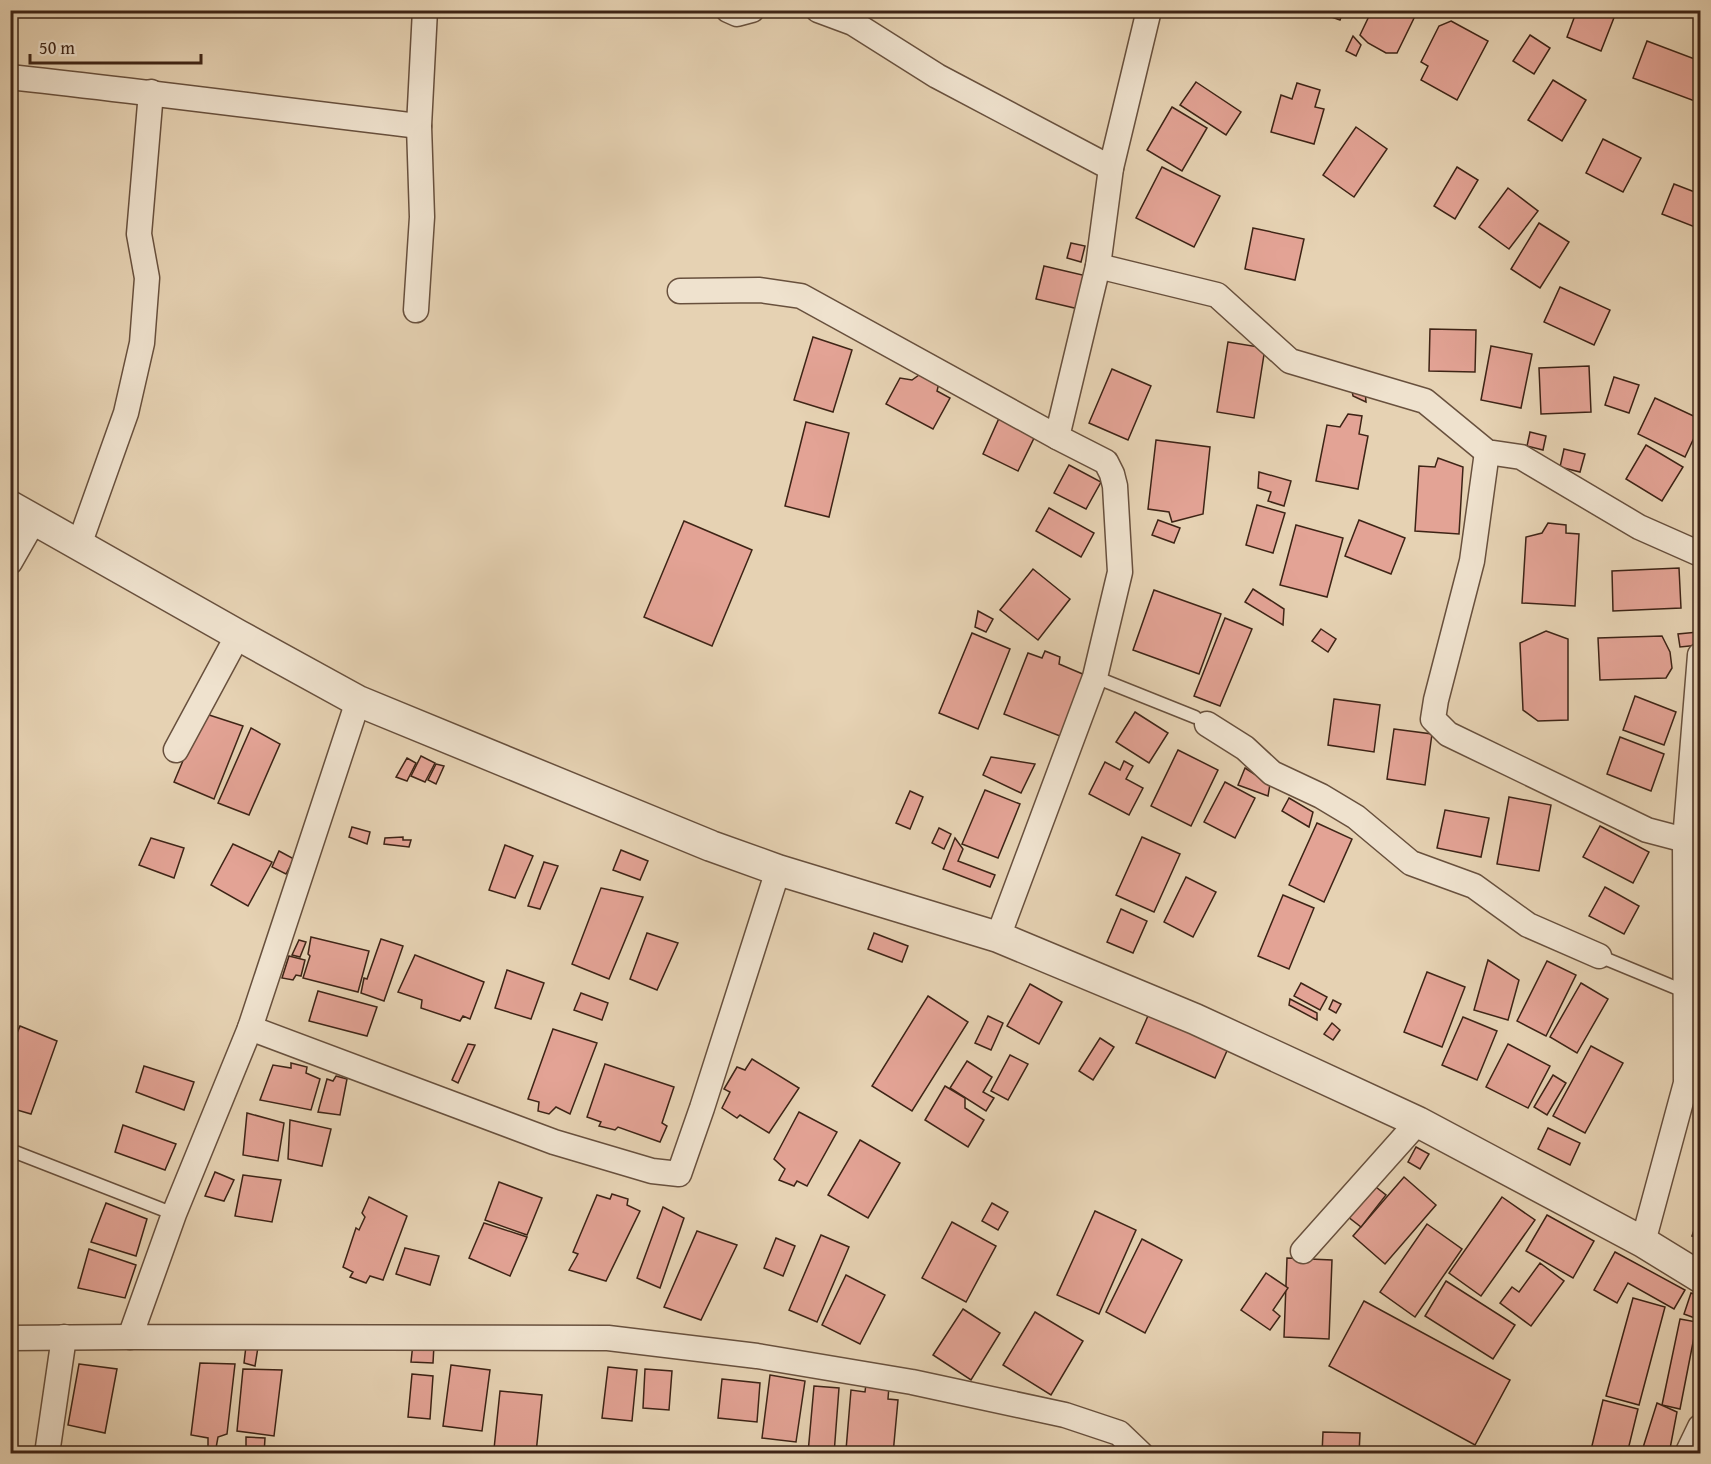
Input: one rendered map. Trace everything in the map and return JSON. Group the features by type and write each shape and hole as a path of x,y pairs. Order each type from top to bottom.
{"street":[{"path":"416,310 422,217 419,126 425,10"},
{"path":"728,10 737,14 752,10"},
{"path":"818,10 853,23 937,76 1111,168"},
{"path":"1057,437 1098,266 1111,168 1149,10"},
{"path":"10,77 151,92 419,126"},
{"path":"79,545 126,413 142,343 147,278 140,234 151,92"},
{"path":"1098,266 1217,295 1290,361 1425,401 1487,452 1521,457 1639,527 1701,554"},
{"path":"680,291 760,290 801,296 1106,462 1113,474 1120,572 1095,677 998,937"},
{"path":"1487,452 1472,561 1433,719 1448,734 1636,825 1685,840"},
{"path":"10,562 22,513 358,700 711,846 778,870 998,937 1195,1019 1418,1122 1643,1242 1701,1277"},
{"path":"176,750 238,635"},
{"path":"1643,1242 1686,1083 1685,840 1701,655"},
{"path":"130,1337 174,1214 250,1028 358,700"},
{"path":"1201,721 1245,748 1272,773 1321,796 1356,817 1411,863 1474,886 1528,925 1599,956"},
{"path":"250,1028 554,1142 652,1171 679,1174 778,870"},
{"path":"1303,1251 1418,1122"},
{"path":"47,1454 64,1337"},
{"path":"10,1338 608,1338 768,1358 912,1382 1054,1412 1119,1433 1140,1454"},
{"path":"1688,1454 1701,1427"}],"lane":[{"path":"1095,677 1201,721"},
{"path":"1599,956 1686,992"},
{"path":"10,1150 174,1214"}],"building":[{"path":"1312,10 1344,10 1340,20"},
{"path":"1372,10 1418,10 1397,53 1386,53 1368,43 1360,35"},
{"path":"1577,10 1617,10 1601,51 1567,37"},
{"path":"1451,21 1488,41 1457,100 1421,80 1428,66 1421,62 1439,26"},
{"path":"1530,35 1550,48 1534,74 1513,61"},
{"path":"1353,36 1361,45 1356,56 1346,51"},
{"path":"1647,41 1700,61 1700,103 1633,78"},
{"path":"1553,80 1586,100 1562,141 1528,120"},
{"path":"1196,82 1241,112 1226,135 1180,105"},
{"path":"1297,83 1320,90 1315,107 1324,109 1314,144 1271,132 1281,95 1292,99"},
{"path":"1172,107 1207,128 1182,171 1147,150"},
{"path":"1356,127 1387,149 1354,197 1323,175"},
{"path":"1603,139 1641,158 1623,192 1586,173"},
{"path":"1162,167 1220,196 1194,247 1136,218"},
{"path":"1457,167 1478,180 1455,219 1434,206"},
{"path":"1674,184 1700,194 1700,229 1662,214"},
{"path":"1508,188 1538,211 1509,249 1479,227"},
{"path":"1539,223 1569,242 1540,288 1511,269"},
{"path":"1253,228 1304,239 1295,280 1245,269"},
{"path":"1071,243 1085,246 1081,262 1067,258"},
{"path":"1044,266 1091,277 1083,310 1036,299"},
{"path":"1560,287 1610,310 1594,345 1544,322"},
{"path":"1430,329 1476,330 1475,372 1429,371"},
{"path":"813,337 852,350 833,412 794,400"},
{"path":"1228,342 1265,348 1254,418 1217,412"},
{"path":"1491,346 1532,354 1521,408 1481,400"},
{"path":"1589,366 1591,412 1541,414 1539,368"},
{"path":"1112,369 1151,386 1128,440 1089,423"},
{"path":"919,375 940,379 937,391 950,398 933,429 886,404 900,378 912,380"},
{"path":"1614,377 1639,385 1629,413 1605,405"},
{"path":"1351,385 1365,390 1366,402 1353,396"},
{"path":"1655,398 1700,419 1700,425 1685,457 1638,434"},
{"path":"1348,414 1362,416 1359,434 1368,436 1358,489 1316,481 1327,425 1340,427"},
{"path":"1000,416 1036,434 1018,471 983,454"},
{"path":"806,422 849,433 829,517 785,506"},
{"path":"1530,432 1546,436 1543,450 1527,446"},
{"path":"1156,440 1210,447 1203,514 1172,522 1169,512 1148,509"},
{"path":"1646,445 1683,467 1662,501 1626,479"},
{"path":"1564,449 1585,454 1580,472 1560,467"},
{"path":"1438,458 1463,467 1459,534 1415,531 1419,466 1435,467"},
{"path":"1069,465 1101,482 1086,509 1054,493"},
{"path":"1259,472 1291,481 1284,506 1268,501 1271,492 1258,488"},
{"path":"1257,505 1285,513 1273,553 1246,545"},
{"path":"1049,508 1094,533 1081,557 1036,531"},
{"path":"1158,520 1180,528 1174,543 1152,535"},
{"path":"1359,520 1405,538 1391,574 1345,556"},
{"path":"684,521 752,550 712,646 644,617"},
{"path":"1548,523 1566,525 1566,533 1579,534 1575,606 1522,603 1526,537 1542,533"},
{"path":"1296,525 1343,538 1327,597 1280,585"},
{"path":"1679,568 1681,608 1613,611 1612,571"},
{"path":"1033,569 1070,599 1038,640 1000,610"},
{"path":"1253,589 1284,609 1283,625 1245,602"},
{"path":"1154,590 1221,614 1199,674 1133,650"},
{"path":"978,611 993,619 986,632 975,627"},
{"path":"1225,618 1252,629 1220,706 1194,696"},
{"path":"1321,629 1336,639 1328,652 1312,641"},
{"path":"1546,631 1568,639 1568,720 1538,721 1523,710 1520,643"},
{"path":"1698,632 1699,645 1680,647 1678,634"},
{"path":"972,633 1010,649 978,729 939,713"},
{"path":"1662,636 1670,652 1672,668 1666,678 1600,680 1598,638"},
{"path":"1045,651 1060,657 1059,664 1085,675 1060,736 1004,714 1028,653 1042,658"},
{"path":"1635,696 1676,712 1664,745 1623,730"},
{"path":"1334,699 1380,705 1374,752 1328,745"},
{"path":"1135,712 1168,733 1149,763 1116,742"},
{"path":"203,713 243,726 214,799 174,782"},
{"path":"251,728 280,744 249,815 218,803"},
{"path":"1394,729 1432,734 1425,785 1387,779"},
{"path":"1620,737 1664,754 1651,791 1607,774"},
{"path":"1178,750 1218,770 1191,826 1151,806"},
{"path":"421,756 435,763 425,782 411,776"},
{"path":"991,757 1035,764 1021,793 983,775"},
{"path":"407,758 416,763 407,781 396,777"},
{"path":"1124,761 1133,766 1126,779 1143,788 1129,815 1089,794 1105,762 1120,770"},
{"path":"436,764 444,766 436,784 428,780"},
{"path":"1245,768 1270,784 1268,796 1238,785"},
{"path":"1225,782 1255,798 1235,838 1204,822"},
{"path":"985,790 1020,804 998,858 962,844"},
{"path":"910,791 923,797 910,829 896,823"},
{"path":"1509,797 1551,805 1539,871 1497,864"},
{"path":"1289,798 1313,812 1309,827 1282,811"},
{"path":"1445,810 1489,818 1481,857 1437,848"},
{"path":"1317,823 1352,839 1324,902 1289,885"},
{"path":"1600,826 1649,852 1633,883 1583,857"},
{"path":"352,827 370,832 367,844 349,837"},
{"path":"939,828 951,834 944,849 932,843"},
{"path":"403,837 403,840 411,840 409,847 384,844 385,838"},
{"path":"1142,837 1180,854 1154,912 1116,895"},
{"path":"151,838 184,848 174,878 139,865"},
{"path":"955,838 963,849 958,861 995,875 990,887 943,869"},
{"path":"233,844 272,862 248,906 211,885"},
{"path":"505,845 533,856 515,898 489,890"},
{"path":"621,850 648,861 640,880 613,870"},
{"path":"279,851 294,859 286,874 272,867"},
{"path":"544,862 558,866 540,909 528,906"},
{"path":"1186,877 1216,892 1193,937 1164,922"},
{"path":"1605,887 1639,906 1624,934 1589,916"},
{"path":"601,888 643,897 609,979 572,964"},
{"path":"1283,895 1314,908 1289,969 1258,956"},
{"path":"1121,909 1147,921 1133,953 1107,942"},
{"path":"647,933 678,943 657,990 630,979"},
{"path":"874,933 908,946 902,962 868,949"},
{"path":"311,937 369,951 358,992 303,978 310,956 308,954"},
{"path":"381,939 403,946 384,1001 361,993 364,978 367,979"},
{"path":"299,940 306,942 300,957 292,955"},
{"path":"415,955 484,982 470,1019 463,1016 460,1021 421,1008 422,1000 398,992"},
{"path":"289,956 305,960 301,976 296,975 293,980 282,978"},
{"path":"1488,960 1519,980 1508,1020 1474,1010"},
{"path":"1547,961 1576,975 1546,1036 1517,1021"},
{"path":"507,970 544,983 531,1019 495,1008"},
{"path":"1427,972 1465,987 1442,1047 1404,1032"},
{"path":"1301,983 1327,997 1320,1010 1294,996"},
{"path":"1581,983 1608,999 1577,1053 1550,1037"},
{"path":"1030,984 1062,1002 1039,1044 1007,1026"},
{"path":"318,991 377,1007 367,1036 309,1021"},
{"path":"581,993 608,1003 602,1020 574,1010"},
{"path":"928,996 968,1022 912,1111 872,1086"},
{"path":"1290,999 1317,1013 1317,1020 1289,1005"},
{"path":"1333,1000 1341,1004 1336,1013 1329,1009"},
{"path":"1151,1009 1230,1044 1215,1078 1136,1043"},
{"path":"988,1016 1003,1023 991,1050 975,1043"},
{"path":"1463,1017 1497,1031 1477,1080 1442,1065"},
{"path":"1332,1023 1340,1030 1333,1040 1324,1034"},
{"path":"20,1026 57,1041 31,1114 10,1108 10,1050"},
{"path":"553,1029 597,1043 570,1114 556,1107 549,1114 538,1111 539,1102 528,1099"},
{"path":"1100,1038 1114,1047 1093,1080 1079,1071"},
{"path":"468,1044 475,1045 458,1083 452,1080"},
{"path":"1508,1044 1550,1066 1528,1108 1486,1087"},
{"path":"1591,1046 1623,1063 1585,1133 1553,1116"},
{"path":"1010,1055 1028,1064 1008,1100 991,1091"},
{"path":"752,1059 799,1088 769,1133 740,1115 737,1118 722,1108 730,1092 724,1089 737,1067 745,1070"},
{"path":"967,1061 992,1077 983,1092 994,1098 986,1111 950,1088"},
{"path":"291,1063 307,1067 306,1073 320,1079 311,1110 260,1100 273,1065 291,1068"},
{"path":"605,1064 674,1087 662,1123 667,1126 660,1142 618,1127 615,1130 599,1126 601,1122 587,1117"},
{"path":"144,1066 194,1082 184,1110 136,1092"},
{"path":"1553,1075 1566,1083 1547,1115 1534,1107"},
{"path":"336,1076 347,1079 340,1115 318,1112 327,1079 333,1081"},
{"path":"945,1086 965,1098 965,1108 984,1120 968,1147 925,1120"},
{"path":"799,1112 837,1132 807,1186 797,1181 794,1186 779,1180 785,1169 774,1159"},
{"path":"247,1113 284,1123 278,1161 243,1155"},
{"path":"290,1120 331,1129 322,1166 288,1159"},
{"path":"123,1125 176,1144 165,1170 115,1152"},
{"path":"1548,1128 1580,1143 1570,1165 1538,1149"},
{"path":"860,1140 900,1163 868,1218 828,1195"},
{"path":"1416,1147 1429,1154 1420,1169 1408,1162"},
{"path":"215,1172 234,1180 224,1201 205,1196"},
{"path":"243,1175 281,1180 272,1222 235,1216"},
{"path":"1404,1177 1436,1205 1385,1264 1353,1236"},
{"path":"499,1182 542,1198 527,1235 485,1220"},
{"path":"1372,1184 1386,1195 1361,1227 1347,1216"},
{"path":"612,1194 628,1199 627,1205 640,1211 606,1281 569,1270 578,1254 573,1252 597,1195 610,1199"},
{"path":"369,1197 407,1216 383,1280 370,1276 366,1283 350,1277 353,1272 343,1267 356,1228 359,1230 365,1217 362,1213"},
{"path":"1502,1197 1535,1220 1481,1296 1449,1273"},
{"path":"106,1203 147,1219 136,1256 91,1242"},
{"path":"992,1203 1008,1212 998,1230 982,1221"},
{"path":"663,1207 684,1218 660,1288 637,1278"},
{"path":"1095,1211 1136,1230 1099,1314 1057,1295"},
{"path":"1700,1213 1700,1239 1692,1236"},
{"path":"1547,1215 1594,1241 1573,1278 1526,1251"},
{"path":"952,1222 996,1246 966,1302 922,1278"},
{"path":"484,1223 527,1237 510,1276 469,1258"},
{"path":"1427,1224 1462,1249 1415,1317 1380,1292"},
{"path":"697,1231 737,1245 701,1320 664,1307"},
{"path":"821,1235 849,1247 817,1322 789,1310"},
{"path":"776,1238 795,1246 783,1276 764,1268"},
{"path":"1142,1239 1182,1260 1145,1333 1106,1312"},
{"path":"405,1248 439,1256 430,1285 396,1274"},
{"path":"89,1249 136,1265 125,1298 78,1288"},
{"path":"1615,1252 1685,1290 1674,1309 1628,1283 1617,1303 1594,1290"},
{"path":"1287,1258 1332,1260 1329,1339 1284,1337"},
{"path":"1540,1263 1564,1281 1531,1326 1500,1303 1512,1287 1519,1292"},
{"path":"1266,1273 1288,1288 1273,1310 1280,1316 1270,1330 1241,1310"},
{"path":"846,1275 885,1295 860,1344 822,1325"},
{"path":"1446,1281 1515,1325 1493,1359 1425,1316"},
{"path":"1691,1293 1700,1296 1700,1320 1684,1314"},
{"path":"1633,1298 1665,1307 1639,1405 1606,1396"},
{"path":"1364,1301 1510,1380 1475,1445 1329,1366"},
{"path":"963,1309 1000,1333 971,1380 933,1355"},
{"path":"1035,1312 1083,1341 1051,1395 1003,1365"},
{"path":"1680,1319 1697,1322 1680,1409 1662,1405"},
{"path":"413,1343 434,1345 433,1363 411,1362"},
{"path":"246,1346 258,1347 255,1366 244,1363"},
{"path":"200,1363 235,1364 227,1434 218,1437 216,1448 208,1449 208,1438 191,1435"},
{"path":"79,1364 117,1369 105,1433 68,1425"},
{"path":"451,1365 490,1370 482,1431 443,1426"},
{"path":"608,1367 637,1370 632,1421 602,1418"},
{"path":"243,1369 282,1370 274,1436 237,1431"},
{"path":"645,1369 672,1371 669,1410 643,1408"},
{"path":"412,1374 433,1376 430,1419 408,1417"},
{"path":"770,1375 805,1381 796,1442 762,1438"},
{"path":"722,1379 760,1383 757,1422 718,1418"},
{"path":"866,1384 889,1386 888,1399 898,1400 893,1454 846,1450 851,1390 865,1392"},
{"path":"814,1386 839,1388 834,1454 808,1453"},
{"path":"500,1391 542,1395 536,1453 494,1449"},
{"path":"1603,1400 1638,1409 1627,1454 1590,1454"},
{"path":"1657,1403 1677,1412 1669,1454 1641,1454"},
{"path":"1323,1432 1360,1433 1359,1454 1322,1454"},
{"path":"246,1437 265,1438 264,1454 246,1453"}]}
